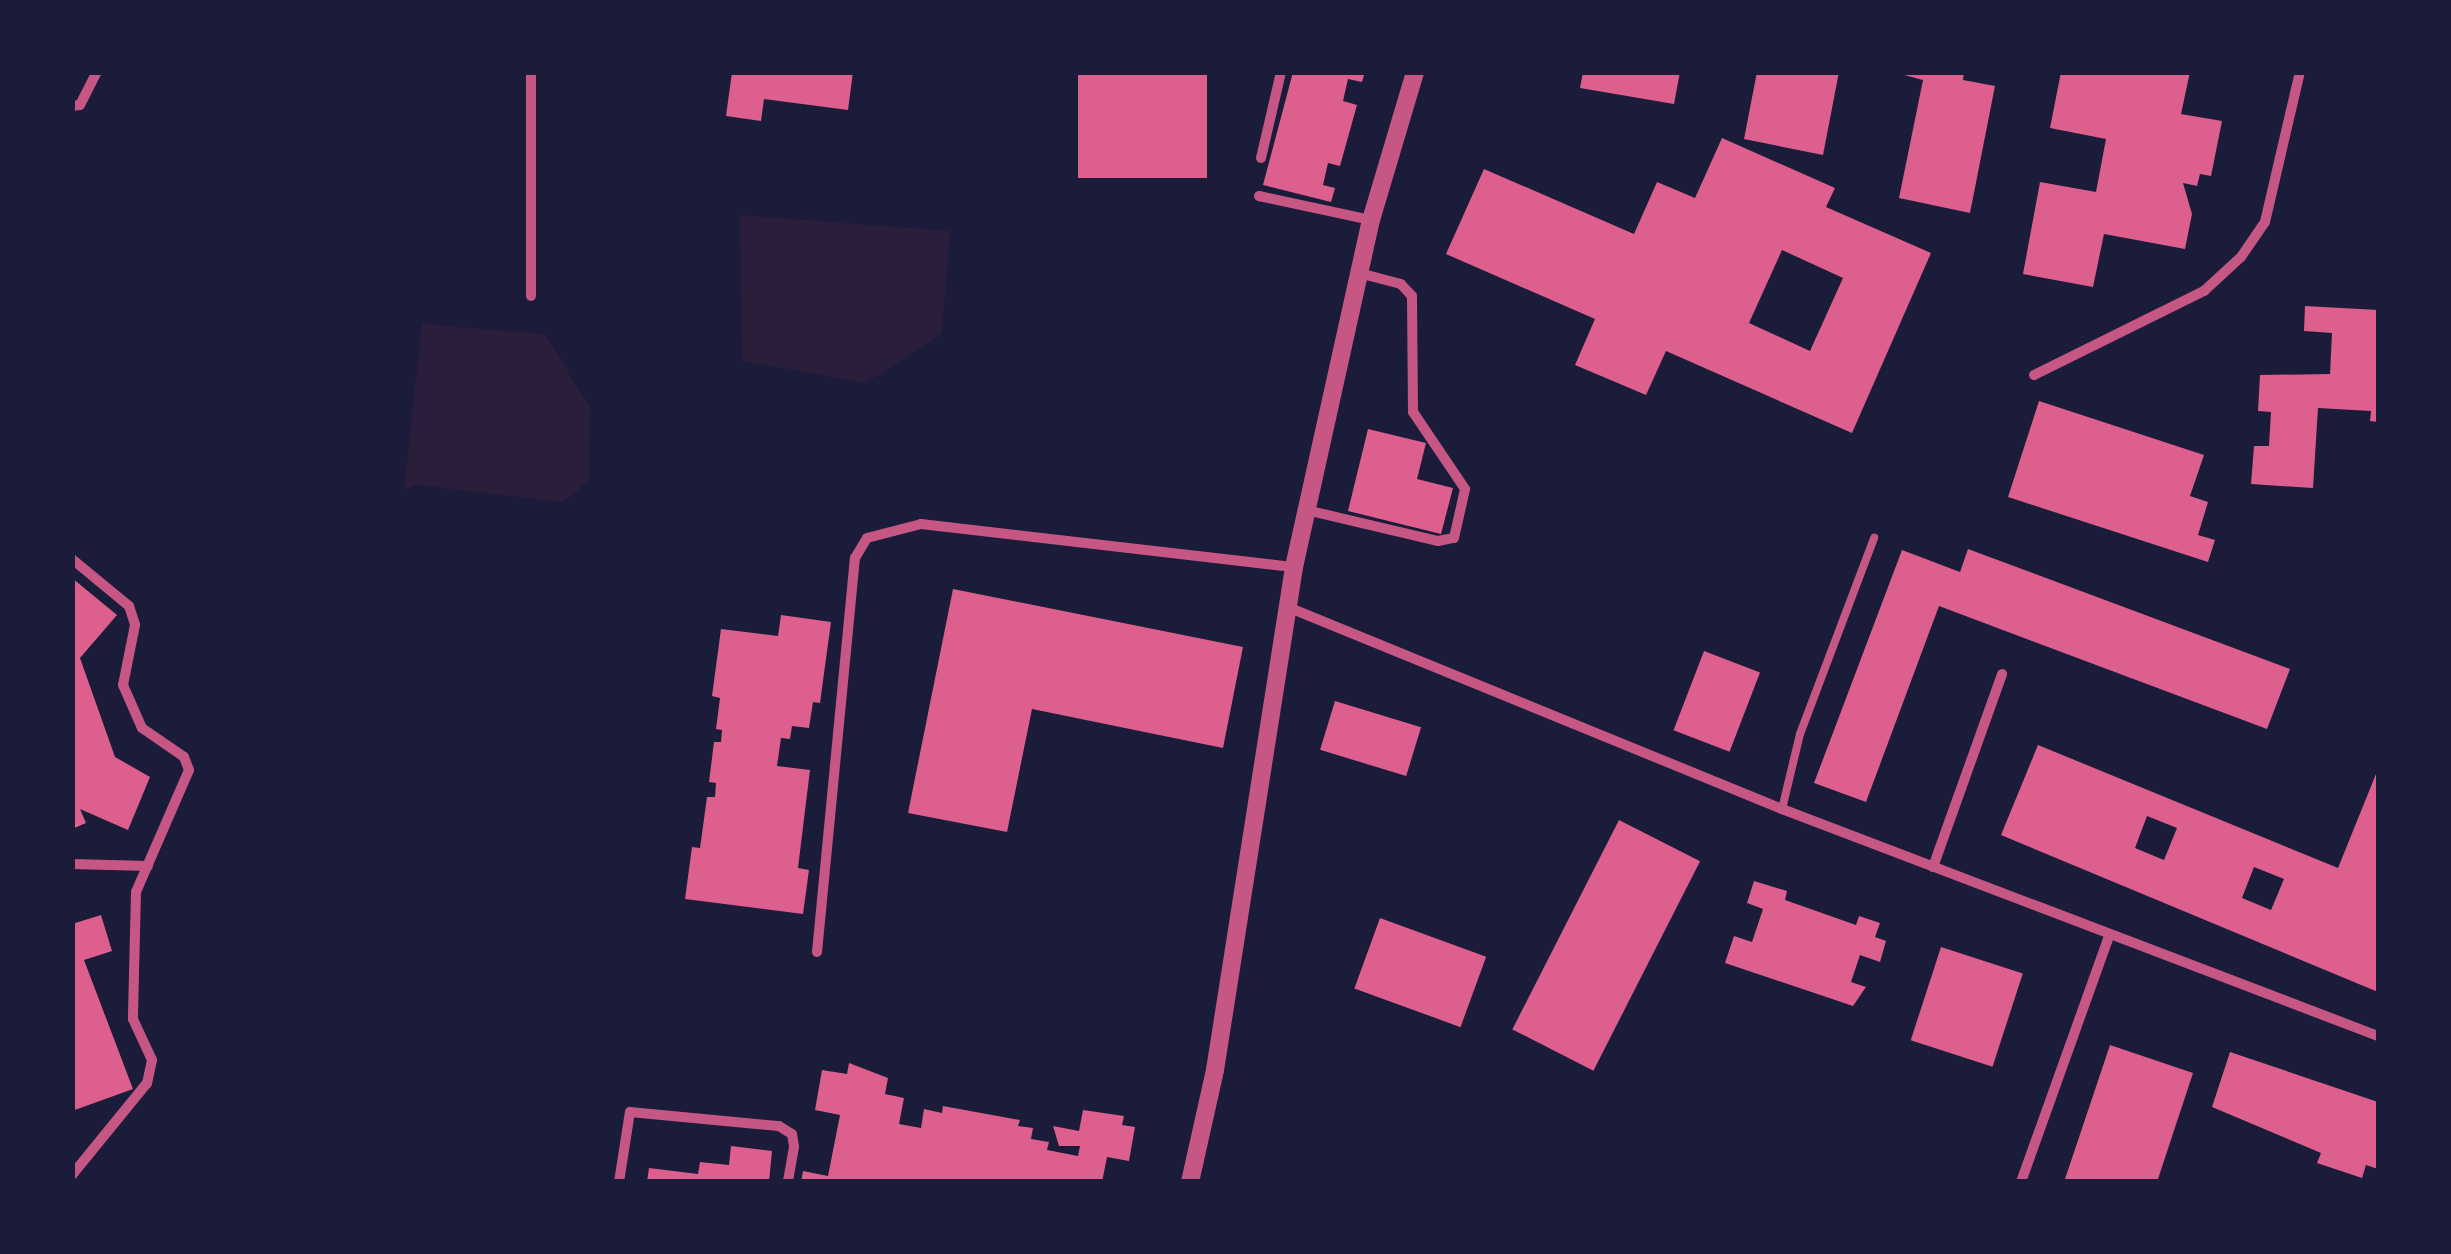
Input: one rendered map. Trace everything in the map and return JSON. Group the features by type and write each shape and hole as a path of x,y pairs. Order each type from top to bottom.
{"street":[{"path":"72,106 80,106 97,72"},
{"path":"531,72 531,296"},
{"path":"1262,158 1281,72"},
{"path":"1190,1182 1214,1070 1294,567 1371,220 1415,72"},
{"path":"2034,375 2204,291 2241,257 2265,222 2300,72"},
{"path":"1259,196 1371,220"},
{"path":"1306,510 1438,541 1454,538 1458,522 1465,489 1460,474 1413,412 1412,296 1401,284 1359,273"},
{"path":"817,952 855,558 867,538 921,524 1294,567"},
{"path":"72,560 129,606 135,625 123,685 142,728 184,756 189,770 136,892 133,1019 152,1060 147,1082 72,1175"},
{"path":"1290,608 1782,809 2378,1036"},
{"path":"1932,867 2002,674"},
{"path":"72,864 148,866"},
{"path":"2021,1182 2109,936"},
{"path":"619,1182 630,1112 780,1126 792,1134 788,1182"}],"lane":[{"path":"1782,809 1800,734 1874,538"}],"shaded area":[{"path":"740,215 950,231 942,333 866,383 742,361"},
{"path":"422,324 545,334 590,408 589,481 563,502 416,485 404,490"}],"building":[{"path":"732,72 853,72 848,110 764,99 761,121 726,116"},
{"path":"1078,72 1207,72 1207,178 1078,178"},
{"path":"1293,72 1365,72 1362,82 1348,79 1343,101 1357,105 1340,166 1328,163 1323,185 1335,188 1331,202 1263,185"},
{"path":"1583,72 1680,72 1674,104 1580,88"},
{"path":"1757,72 1839,72 1823,155 1744,139"},
{"path":"1893,72 1964,72 1963,80 1995,86 1970,213 1899,198 1923,80"},
{"path":"2061,72 2190,72 2181,114 2222,121 2211,176 2200,174 2197,186 2183,183 2192,214 2185,249 2104,234 2093,287 2023,274 2040,182 2096,192 2106,139 2050,128"},
{"path":"1722,138 1835,188 1826,207 1931,253 1852,433 1666,351 1646,395 1575,365 1595,319 1446,254 1484,169 1634,234 1657,182 1695,198","holes":["1782,250 1843,278 1810,351 1749,323"]},
{"path":"2305,306 2378,310 2378,422 2370,421 2371,411 2318,408 2313,488 2251,484 2254,446 2269,446 2271,412 2258,411 2260,375 2330,374 2332,333 2304,331"},
{"path":"2039,401 2204,455 2190,496 2208,502 2198,535 2215,540 2208,562 2008,497"},
{"path":"1368,429 1426,443 1417,479 1453,488 1441,534 1348,511"},
{"path":"1968,549 2290,669 2267,729 1939,606 1866,802 1814,783 1902,550 1960,572"},
{"path":"72,578 117,615 80,658 115,757 150,777 128,830 80,809 86,823 72,829"},
{"path":"953,589 1243,647 1223,748 1032,709 1007,832 908,813"},
{"path":"781,615 831,622 820,703 813,702 809,728 792,726 790,739 781,738 777,766 810,770 798,868 809,870 803,914 685,899 692,847 700,848 707,797 715,797 716,783 709,782 714,742 721,742 722,730 716,729 720,698 712,696 721,629 778,636"},
{"path":"1704,651 1760,673 1730,752 1674,730"},
{"path":"1335,701 1421,727 1406,776 1320,750"},
{"path":"2038,745 2338,868 2378,769 2378,992 2001,835","holes":["2147,816 2177,828 2164,860 2135,848","2254,867 2284,879 2271,910 2242,898"]},
{"path":"1619,820 1700,861 1593,1071 1512,1029"},
{"path":"1754,881 1787,891 1785,900 1856,925 1859,916 1880,923 1875,937 1886,941 1880,962 1860,955 1851,982 1866,987 1853,1006 1725,963 1734,936 1752,942 1763,909 1747,903"},
{"path":"101,915 112,951 84,960 133,1089 72,1111 72,924"},
{"path":"1380,918 1486,957 1461,1027 1354,988"},
{"path":"1941,947 2023,974 1993,1067 1911,1040"},
{"path":"2110,1045 2193,1073 2157,1182 2064,1182"},
{"path":"2230,1052 2378,1102 2378,1169 2366,1165 2362,1178 2317,1163 2321,1153 2212,1107"},
{"path":"849,1063 888,1078 885,1094 904,1098 899,1124 921,1128 924,1109 942,1113 943,1106 1020,1120 1018,1126 1033,1128 1031,1139 1049,1142 1047,1150 1078,1156 1080,1146 1059,1146 1053,1126 1079,1131 1083,1110 1124,1116 1122,1125 1135,1127 1129,1161 1107,1157 1102,1182 801,1182 803,1171 828,1176 840,1115 815,1110 822,1070 847,1074"},
{"path":"731,1146 772,1151 769,1182 647,1182 649,1168 698,1174 700,1162 729,1165"}]}
